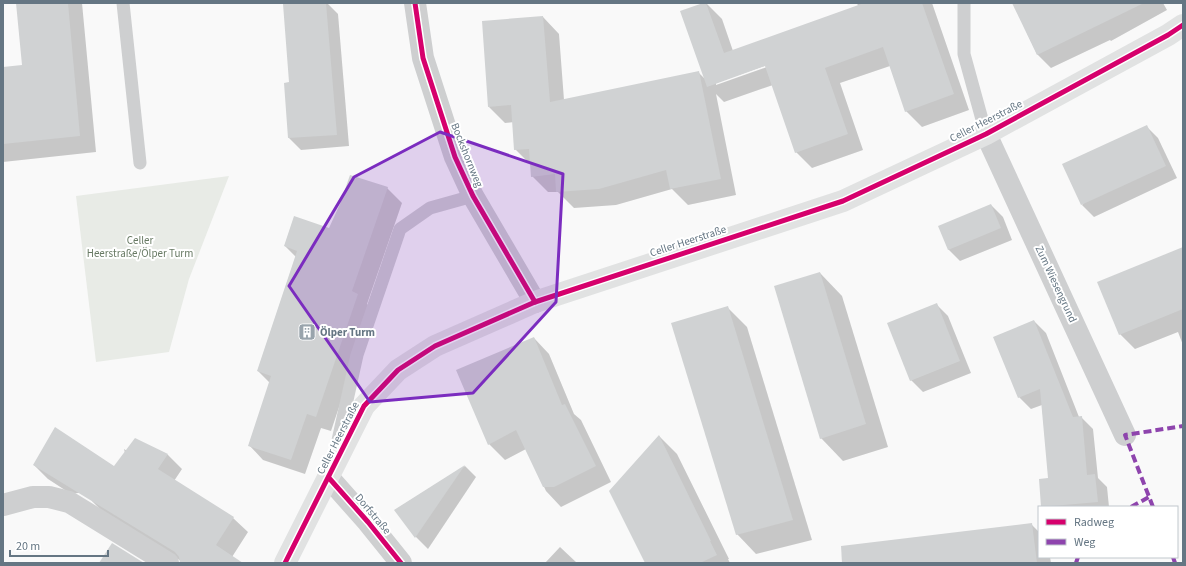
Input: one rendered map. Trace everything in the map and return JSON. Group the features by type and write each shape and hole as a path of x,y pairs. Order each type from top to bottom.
{"main road":[{"name":"Celler Heerstraße","path":"286,563 364,406 398,370 435,346 535,302 843,201 986,134 1168,35 1183,25"}],"street":[{"name":"Bockshornweg","path":"415,3 423,58 455,157 473,196 535,302"},
{"name":"Zum Wiesengrund","path":"986,134 1125,435"},
{"name":"Dorfstraße","path":"329,478 368,522 401,563"},
{"path":"3,505 33,497 49,497 69,502 168,563"}],"lane":[{"path":"123,3 140,163"},
{"path":"964,3 964,54 986,134"},
{"path":"329,478 357,355 400,229 430,208 473,196"}],"highlighted area":[{"path":"440,132 563,174 556,302 473,393 370,402 289,286 354,177"}],"green space":[{"name":"Celler Heerstraße/Ölper Turm","path":"229,176 189,279 169,352 96,362 76,196"}],"building":[{"path":"16,3 68,3 80,136 3,144 3,67 22,65"},
{"path":"326,3 337,135 288,138 284,83 289,82 283,4"},
{"path":"706,3 724,53 864,3 922,3 954,94 905,112 883,47 825,68 848,134 795,153 765,66 707,87 680,11"},
{"path":"1012,3 1144,3 1037,55"},
{"path":"543,16 550,102 699,71 721,179 670,189 666,170 599,189 556,192 555,174 531,177 529,149 514,150 511,105 488,107 482,21"},
{"path":"1147,125 1166,166 1081,205 1062,164"},
{"name":"Ölper Turm","path":"350,175 388,187 352,291 358,294 316,417 307,414 291,460 248,446 271,376 257,371 297,251 284,246 294,216 329,228 340,204"},
{"path":"991,204 1001,228 948,250 938,226"},
{"path":"1183,247 1183,309 1119,335 1097,282"},
{"path":"820,272 866,424 820,439 774,286"},
{"path":"937,303 960,361 910,381 887,323"},
{"path":"728,306 793,520 736,535 671,323"},
{"path":"1034,320 1073,417 1082,416 1087,475 1095,474 1098,502 1041,506 1039,479 1048,478 1040,389 1018,398 993,337"},
{"path":"534,337 562,405 565,404 596,466 554,487 543,487 516,430 488,445 456,370"},
{"path":"55,427 114,466 135,438 168,454 158,469 234,517 216,545 243,563 180,563 179,557 175,552 33,465"},
{"path":"659,435 717,555 700,563 645,563 609,491"},
{"path":"465,465 415,538 394,510"},
{"path":"1032,523 1037,563 842,563 841,546"},
{"path":"112,543 144,563 99,563"}],"marked path":[{"path":"1153,506 1125,435 1183,426"},
{"path":"1133,506 1149,497"},
{"path":"1076,563 1078,558"},
{"path":"1173,558 1175,563"}],"cycle path":[{"path":"415,3 423,58 455,157 473,196 535,302"},
{"path":"285,563 364,406 398,370 435,346 535,302 843,201 986,134 1168,35 1183,25"},
{"path":"329,478 368,522 401,563"}],"place":[{"name":"Ölper Turm","path":"307,332"}]}
